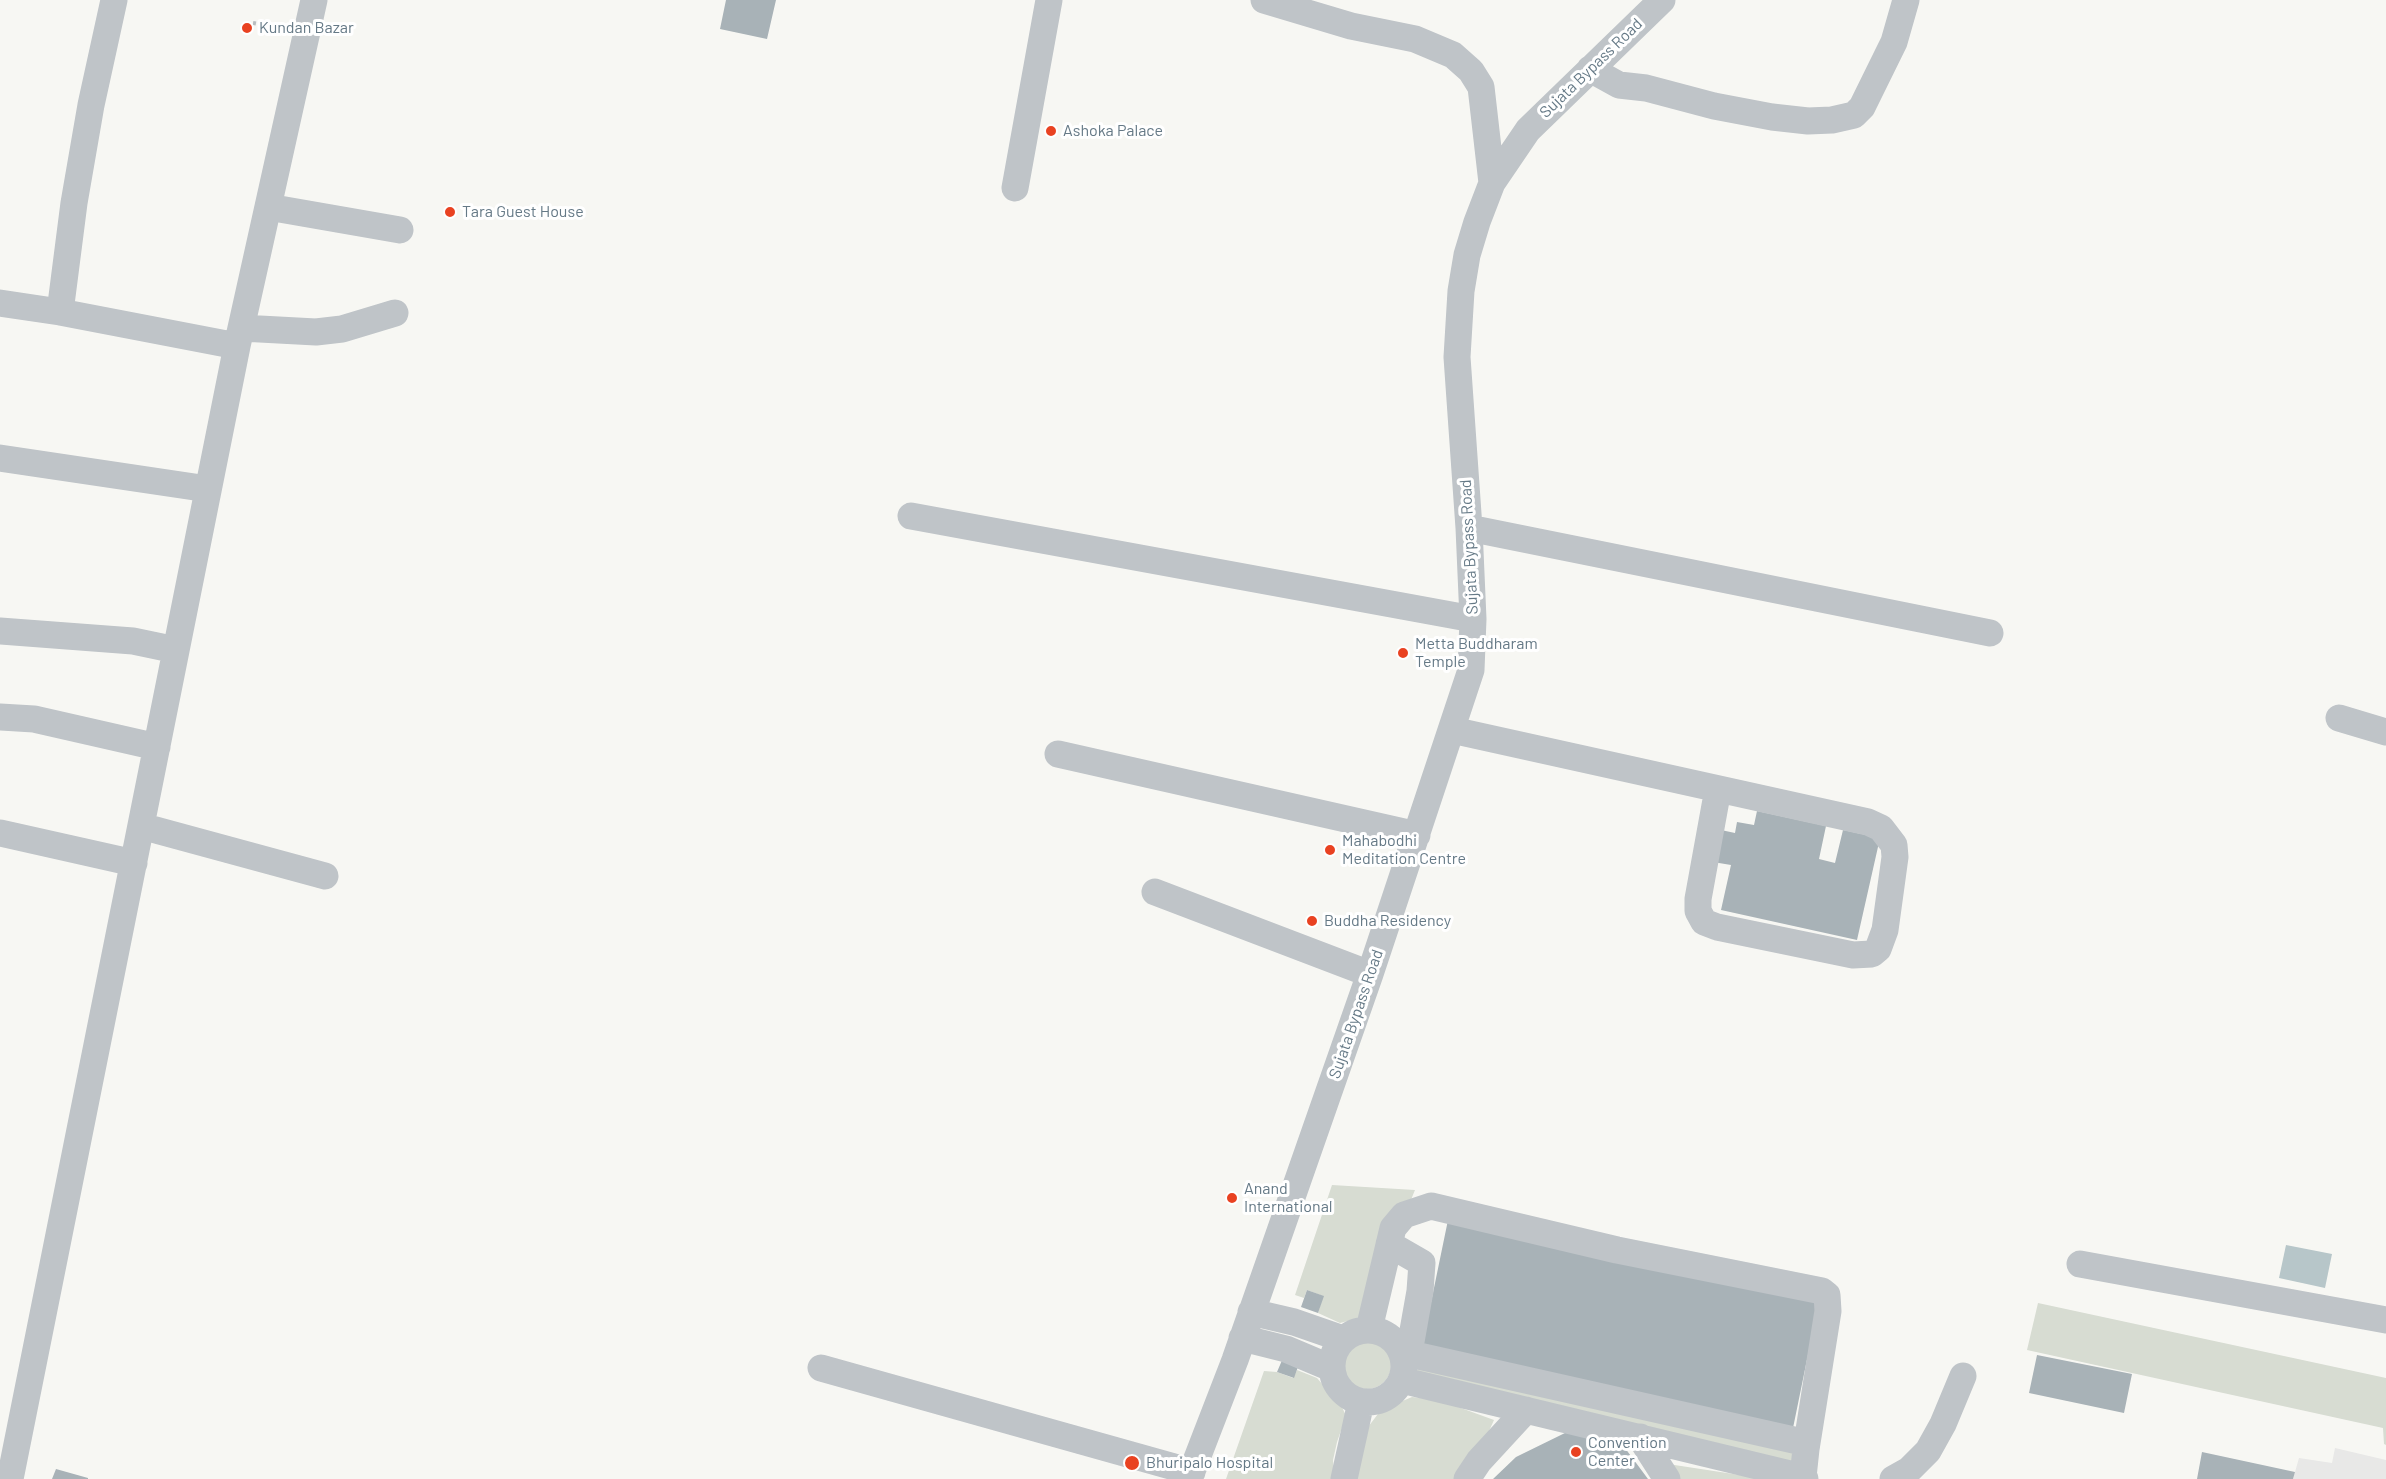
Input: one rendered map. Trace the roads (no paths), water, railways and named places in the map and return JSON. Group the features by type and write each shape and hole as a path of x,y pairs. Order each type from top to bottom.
{"street":[{"path":"60,312 74,203 114,0"},
{"path":"10,1479 239,337 314,0"},
{"path":"1015,188 1049,0"},
{"path":"1264,0 1351,26 1415,39 1453,55 1471,71 1481,87 1492,183"},
{"name":"Sujata Bypass Road","path":"1190,1475 1242,1338 1370,974 1471,670 1473,620 1469,528 1456,357 1458,321 1467,255 1492,183 1528,130 1605,78 1662,0"},
{"path":"1605,78 1714,106 1772,117 1808,121 1832,120 1854,115 1872,91 1894,42 1906,0"},
{"path":"268,207 400,230"},
{"path":"0,303 239,337 342,329 395,313"},
{"path":"0,458 208,489"},
{"path":"911,516 1473,620"},
{"path":"1469,528 1990,633"},
{"path":"0,631 123,640 176,650"},
{"path":"0,717 34,719 157,747"},
{"path":"2339,718 2386,732"},
{"path":"1452,730 1868,822 1881,828 1894,845 1895,857 1885,930 1878,949 1872,954 1853,955 1716,927 1704,922 1698,911 1698,899 1718,789"},
{"path":"1058,754 1416,835"},
{"path":"141,826 325,876"},
{"path":"0,833 134,862"},
{"path":"1155,892 1370,974"},
{"path":"1369,1329 1393,1228 1404,1215 1431,1206 1617,1250 1822,1291 1827,1295 1828,1311 1807,1443 1804,1478 1401,1380"},
{"path":"1389,1244 1422,1263 1420,1291 1405,1353 1404,1369 1401,1380 1385,1398 1374,1402 1361,1402 1350,1398 1340,1390 1334,1380 1331,1368 1332,1356 1343,1340 1357,1330 1369,1329 1381,1331 1391,1337 1405,1353 1807,1443"},
{"path":"2080,1264 2386,1320"},
{"path":"1251,1312 1294,1322 1343,1340"},
{"path":"1242,1338 1286,1349 1331,1368"},
{"path":"821,1368 1190,1475"},
{"path":"1893,1479 1909,1470 1928,1451 1944,1424 1963,1376"},
{"path":"1344,1479 1361,1402"},
{"path":"1467,1479 1479,1461 1526,1410"},
{"path":"1640,1437 1667,1479"}],"place":[{"name":"Kundan Bazar","path":"247,28"},
{"name":"Ashoka Palace","path":"1051,131"},
{"name":"Tara Guest House","path":"450,212"},
{"name":"Metta Buddharam Temple","path":"1403,653"},
{"name":"Mahabodhi Meditation Centre","path":"1330,850"},
{"name":"Buddha Residency","path":"1312,921"},
{"name":"Anand International","path":"1232,1198"},
{"name":"Convention Center","path":"1576,1452"},
{"name":"Bhuripalo Hospital","path":"1132,1463"}]}
